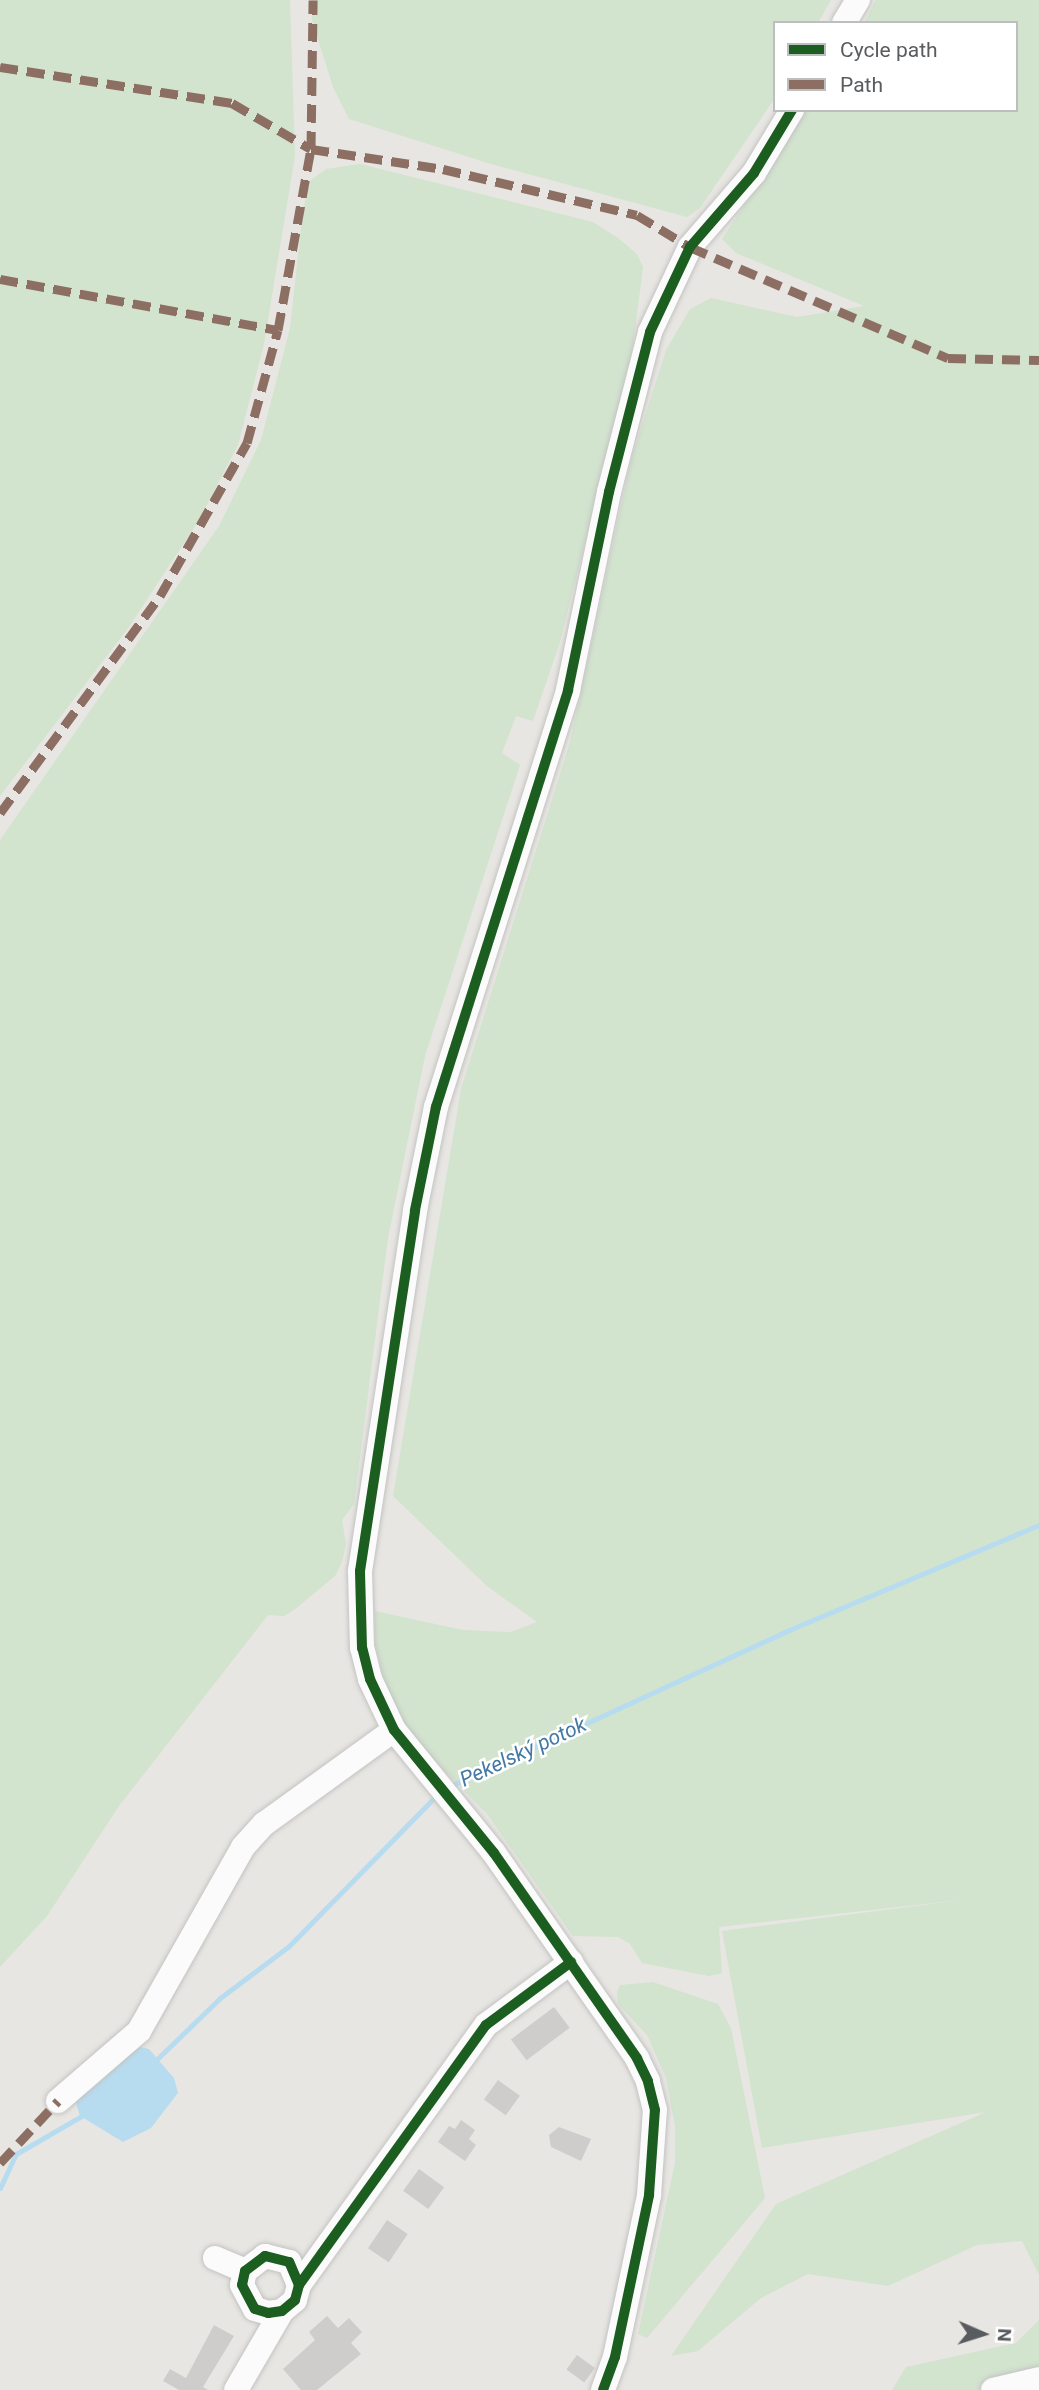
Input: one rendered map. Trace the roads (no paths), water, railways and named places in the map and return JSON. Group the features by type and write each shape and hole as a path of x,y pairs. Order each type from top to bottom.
{"street":[{"path":"845,21 858,0"},
{"path":"603,2390 615,2357 649,2195 654,2110 637,2059 571,1962 455,1805 434,1783 394,1730 370,1679 362,1648 360,1571 415,1210 439,1097 568,690 609,492 650,332 690,247 754,173 791,112"},
{"path":"58,2101 139,2031 243,1847 264,1824 394,1730"},
{"path":"236,2390 282,2311 295,2300 299,2285 486,2025 571,1962"},
{"path":"282,2311 255,2309 242,2285 245,2271 265,2256 278,2256 297,2272 299,2285"},
{"path":"215,2258 245,2271"},
{"path":"993,2390 1039,2378"}],"water":[{"path":"140,2047 149,2049 174,2078 178,2093 151,2128 123,2142 80,2116 75,2100 80,2089"}],"waterway":[{"name":"Pekelský potok","path":"450,1786 789,1630 1039,1525"},
{"name":"Pekelský potok","path":"154,2062 220,1998 289,1946 439,1793"},
{"name":"Pekelský potok","path":"0,2188 16,2154 85,2114"}]}
